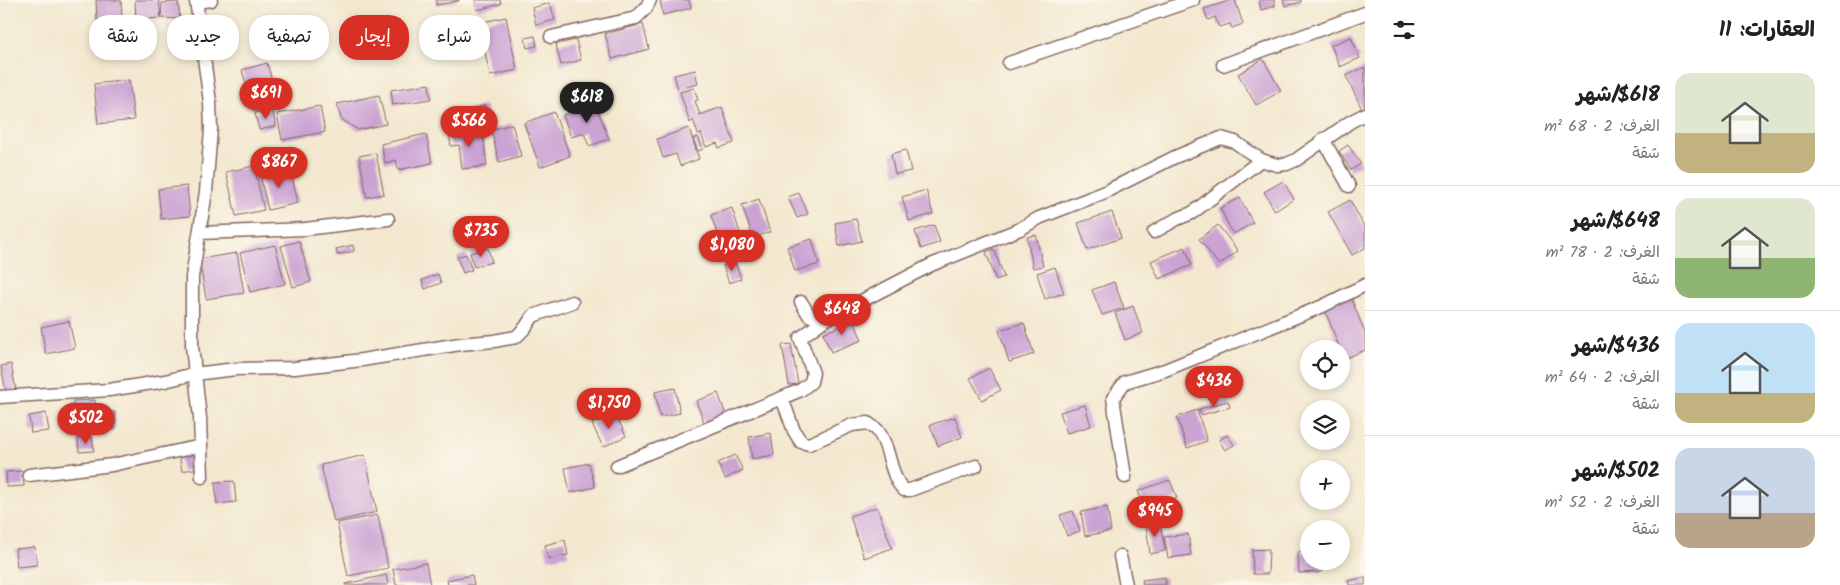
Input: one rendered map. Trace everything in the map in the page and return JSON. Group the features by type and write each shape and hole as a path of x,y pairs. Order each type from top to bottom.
{"street":[{"path":"202,476 200,418 194,374 192,277 207,183 211,129 210,102 196,1 211,0"},
{"path":"551,37 636,18 646,8 650,0"},
{"path":"1009,63 1193,0"},
{"path":"1223,64 1365,12"},
{"path":"617,466 801,390 811,382 812,373 800,338 804,333 822,321 930,265 1020,229 1039,218 1102,193 1175,157 1221,138 1236,142 1261,160 1277,165 1287,164 1296,160 1323,139 1365,114"},
{"path":"1323,139 1349,186"},
{"path":"1154,232 1192,213 1261,160"},
{"path":"199,233 305,229 388,219"},
{"path":"1125,477 1113,398 1125,382 1165,370 1323,306 1365,284"},
{"path":"0,397 109,390 165,381 194,374 236,369 295,368 501,339 516,336 533,316 572,302"},
{"path":"801,302 809,315 822,321"},
{"path":"782,398 794,431 801,442 809,444 852,425 868,424 878,431 887,450 898,485 904,490 910,490 976,466"},
{"path":"29,475 112,465 201,446"},
{"path":"1120,556 1126,585"}],"building":[{"path":"96,0 121,0 122,15 97,15"},
{"path":"135,0 159,0 161,18 157,18 157,15 136,15"},
{"path":"436,0 459,0 459,1 436,5"},
{"path":"475,0 500,0 501,4 477,10"},
{"path":"660,0 689,0 691,8 663,15"},
{"path":"1235,0 1243,24 1232,28 1230,24 1219,27 1215,17 1208,20 1204,9"},
{"path":"1259,0 1274,0 1275,6 1261,10"},
{"path":"1283,0 1301,0 1301,2 1285,6"},
{"path":"178,2 180,15 167,15 167,18 161,18 162,3"},
{"path":"550,3 555,20 536,25 532,8"},
{"path":"506,17 517,70 490,76 487,60 490,60 490,21"},
{"path":"643,24 649,49 612,59 605,34"},
{"path":"535,36 537,46 527,48 525,38"},
{"path":"1351,37 1360,58 1340,67 1331,45"},
{"path":"576,40 581,60 561,65 556,44"},
{"path":"1263,59 1281,91 1256,105 1238,74"},
{"path":"267,63 278,103 253,110 242,70"},
{"path":"1365,67 1365,110 1363,111 1346,76"},
{"path":"695,70 698,84 678,89 674,75"},
{"path":"129,80 134,120 98,124 94,84"},
{"path":"429,84 431,99 393,105 391,90"},
{"path":"694,88 698,100 695,101 700,115 722,107 734,143 719,148 717,143 706,147 701,133 698,134 693,120 690,123 680,92"},
{"path":"379,95 386,124 358,130 341,119 337,104"},
{"path":"595,103 609,139 589,146 584,133 571,137 563,115"},
{"path":"485,105 491,126 469,132 463,112"},
{"path":"320,106 325,132 282,140 277,114"},
{"path":"272,109 276,126 259,130 255,113"},
{"path":"554,112 570,156 540,167 524,123"},
{"path":"457,124 463,137 483,134 487,166 462,169 459,145 451,146 448,128"},
{"path":"512,124 521,156 499,162 491,130"},
{"path":"689,128 699,159 680,166 676,154 663,158 657,139"},
{"path":"426,134 432,163 398,170 396,160 385,163 381,144"},
{"path":"698,137 703,149 698,151 693,139"},
{"path":"1348,145 1361,164 1351,170 1339,151"},
{"path":"906,150 911,171 895,174 891,154"},
{"path":"376,153 384,194 367,197 359,156"},
{"path":"254,166 264,210 236,216 226,172"},
{"path":"290,168 298,203 268,210 260,175"},
{"path":"1283,181 1294,199 1275,211 1264,192"},
{"path":"187,186 190,216 161,219 158,189"},
{"path":"926,190 933,214 909,221 902,197"},
{"path":"799,193 808,214 797,218 788,197"},
{"path":"1240,198 1253,223 1233,234 1220,208"},
{"path":"759,199 770,232 753,238 742,205"},
{"path":"1350,200 1365,228 1365,248 1352,255 1328,212"},
{"path":"732,208 747,255 726,262 711,215"},
{"path":"1112,212 1121,238 1087,250 1078,223"},
{"path":"856,219 862,241 839,246 835,223"},
{"path":"934,225 940,242 921,249 915,231"},
{"path":"1218,225 1238,251 1219,265 1199,239"},
{"path":"1036,235 1043,266 1033,268 1027,237"},
{"path":"812,239 819,264 795,271 787,247"},
{"path":"299,241 311,282 293,287 281,246"},
{"path":"275,245 285,284 250,292 240,253"},
{"path":"353,245 354,251 337,255 336,249"},
{"path":"1185,247 1192,265 1159,279 1151,261"},
{"path":"488,248 492,262 474,267 470,253"},
{"path":"994,249 1004,277 996,280 986,252"},
{"path":"237,253 244,293 206,299 199,259"},
{"path":"466,254 472,270 463,273 457,257"},
{"path":"735,262 741,279 729,283 723,266"},
{"path":"1055,267 1064,293 1045,299 1037,273"},
{"path":"438,274 441,283 425,289 422,280"},
{"path":"1114,282 1124,308 1102,315 1092,290"},
{"path":"1350,295 1365,333 1365,350 1350,356 1350,340 1337,340 1324,308"},
{"path":"1133,306 1143,333 1125,340 1115,313"},
{"path":"69,321 75,348 46,354 41,327"},
{"path":"854,321 862,340 831,352 823,333"},
{"path":"1024,323 1034,354 1009,362 999,330"},
{"path":"791,344 798,384 789,385 782,345"},
{"path":"11,364 16,390 6,392 1,366"},
{"path":"989,368 1001,390 982,400 970,378"},
{"path":"675,388 680,413 660,417 655,392"},
{"path":"718,393 726,415 704,422 696,401"},
{"path":"95,400 96,430 74,430 73,401"},
{"path":"1228,401 1230,407 1201,415 1199,409"},
{"path":"1085,405 1091,426 1067,433 1060,412"},
{"path":"1197,410 1207,441 1187,448 1177,417"},
{"path":"98,411 115,412 115,430 98,429"},
{"path":"46,413 49,431 31,433 29,416"},
{"path":"615,413 626,436 603,447 592,424"},
{"path":"955,417 962,437 938,446 930,425"},
{"path":"771,433 774,455 752,459 749,437"},
{"path":"1227,435 1234,445 1225,450 1219,440"},
{"path":"92,437 94,451 79,452 78,438"},
{"path":"196,451 199,468 182,471 179,454"},
{"path":"365,455 377,512 334,522 321,465"},
{"path":"735,455 743,470 725,479 718,463"},
{"path":"589,463 595,487 570,493 565,468"},
{"path":"23,471 24,486 7,487 6,472"},
{"path":"1170,480 1177,498 1145,509 1138,491"},
{"path":"234,481 236,502 217,504 215,482"},
{"path":"877,507 892,548 864,558 850,516"},
{"path":"1107,507 1111,531 1085,536 1081,512"},
{"path":"1073,511 1080,531 1067,536 1060,515"},
{"path":"378,515 388,568 348,576 337,523"},
{"path":"1160,523 1165,551 1150,554 1146,525"},
{"path":"1188,534 1191,555 1168,558 1164,537"},
{"path":"565,540 568,555 548,559 545,545"},
{"path":"35,547 37,565 17,567 15,549"},
{"path":"1269,549 1268,574 1253,574 1252,550"},
{"path":"1298,552 1300,552 1300,570 1322,570 1322,572 1299,573"},
{"path":"426,563 430,585 396,585 393,569"},
{"path":"386,575 388,585 345,585 345,584"},
{"path":"472,575 474,585 448,585 447,580"},
{"path":"1165,577 1166,585 1143,585 1142,580"},
{"path":"1365,577 1365,585 1349,585 1348,581"}]}
